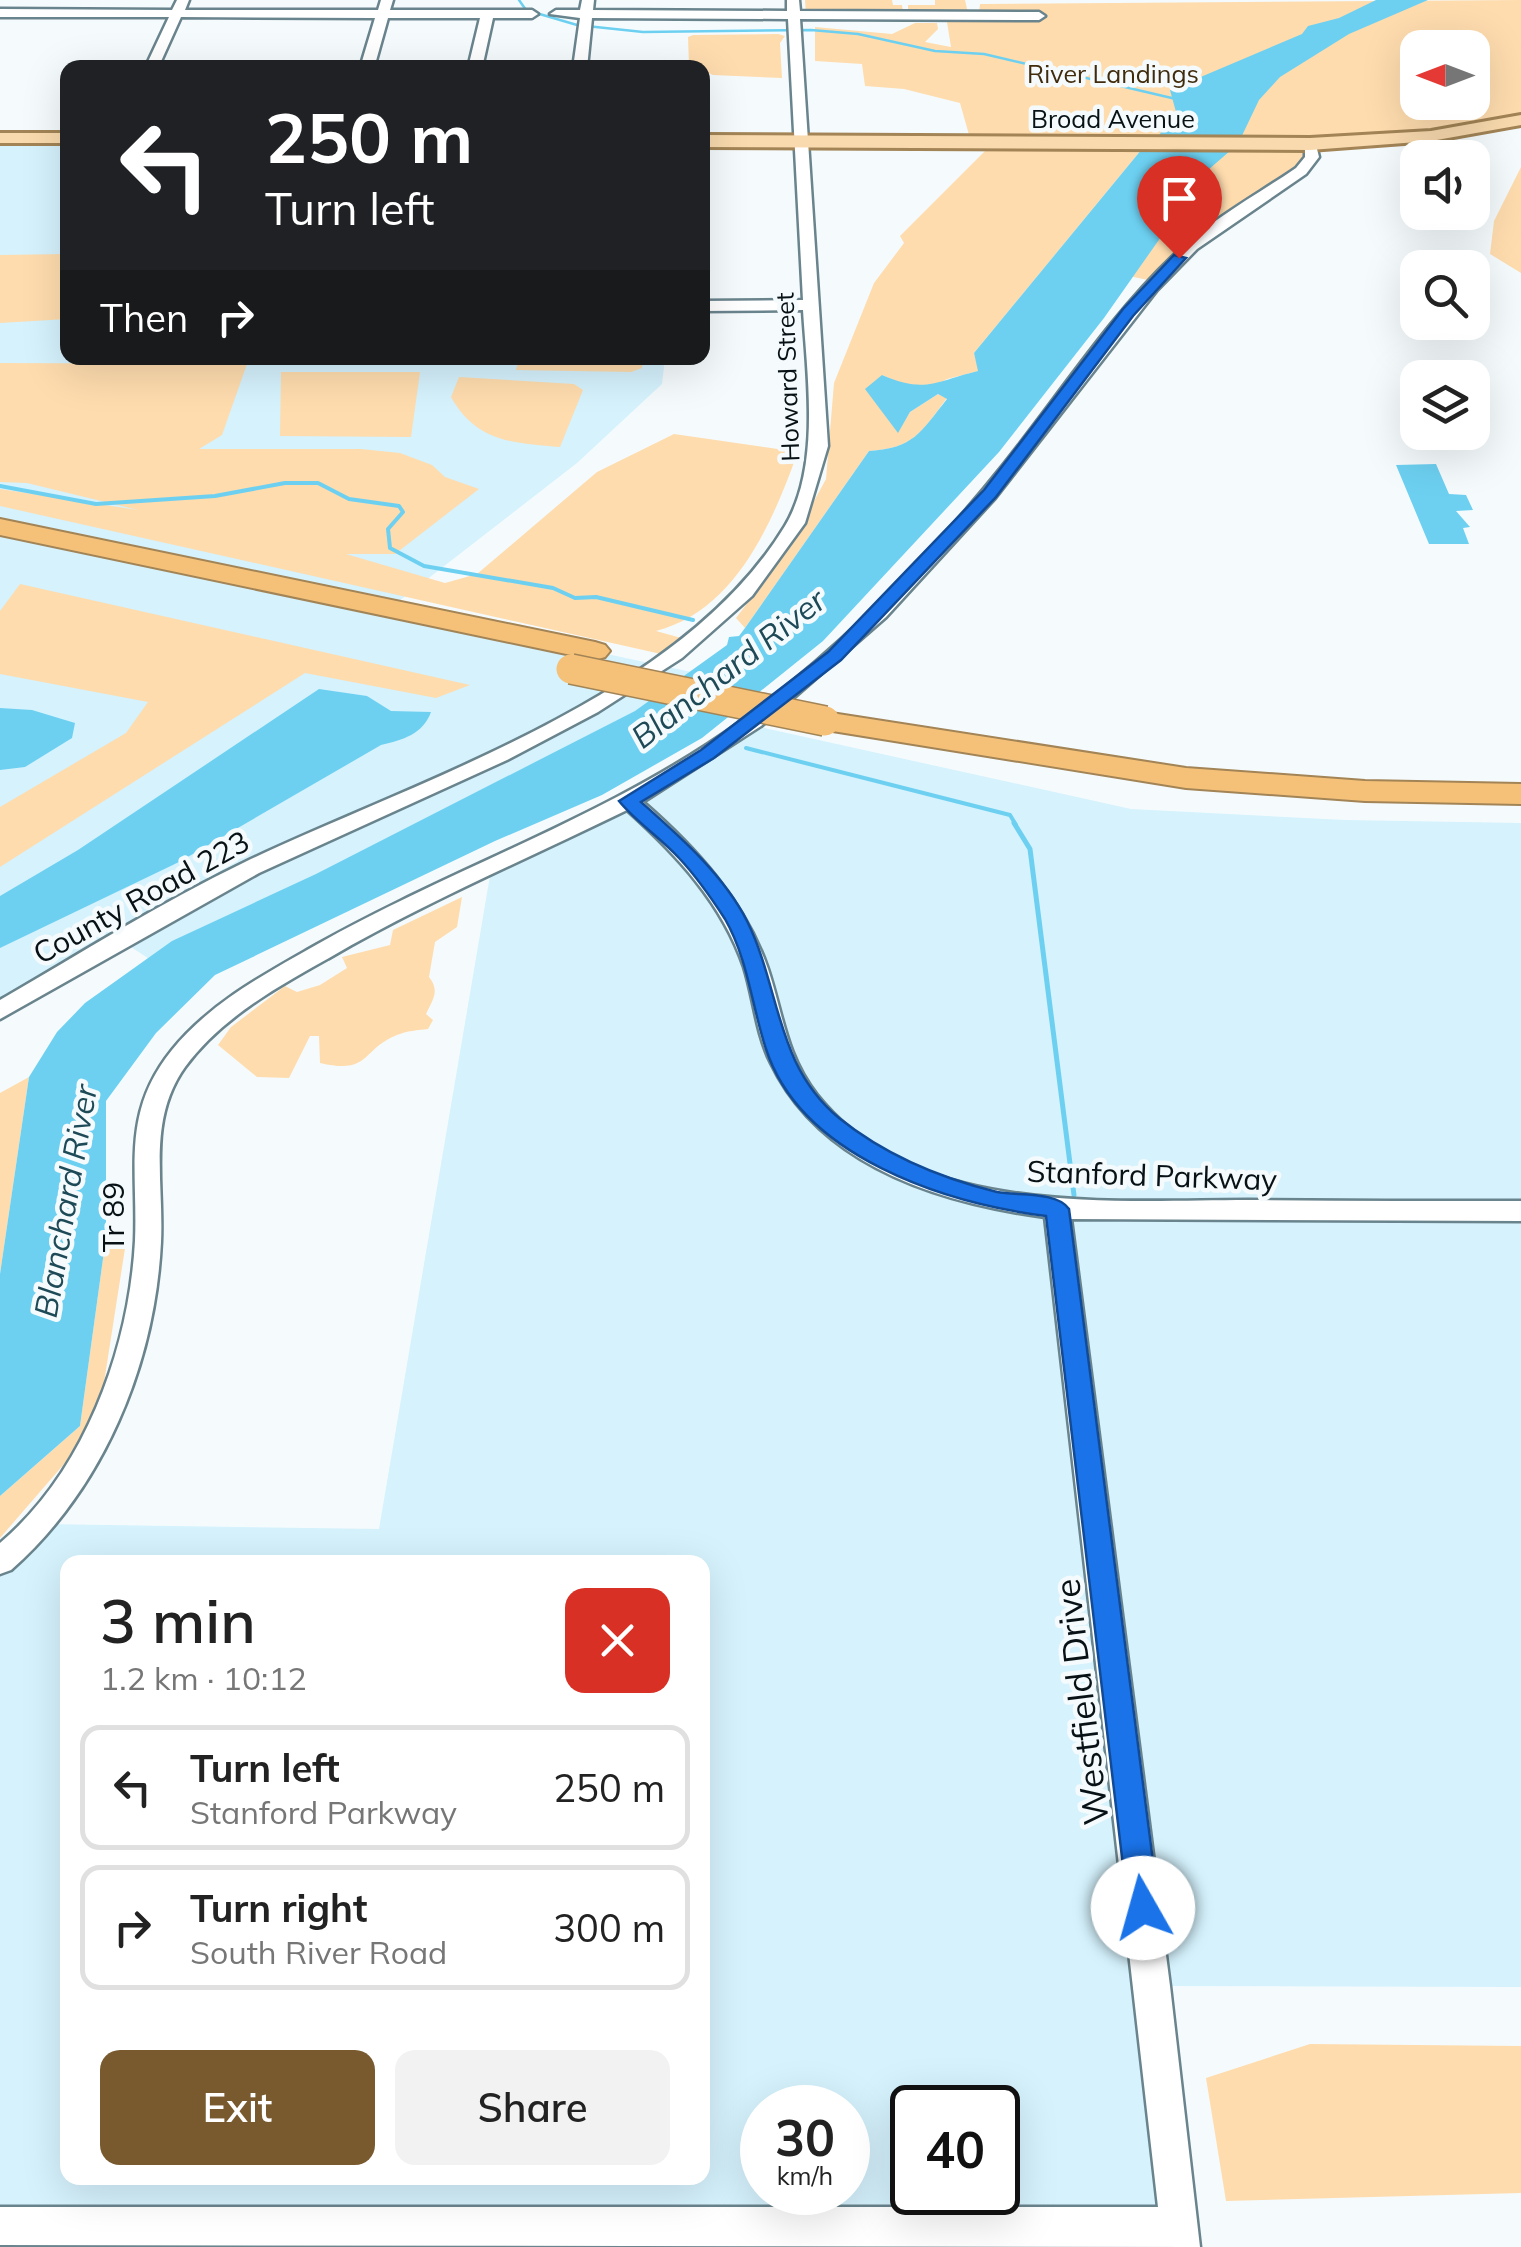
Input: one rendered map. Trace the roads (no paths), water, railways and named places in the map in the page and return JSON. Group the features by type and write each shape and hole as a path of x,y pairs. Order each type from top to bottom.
{"highway":[{"path":"0,524 583,660"},
{"path":"0,540 836,713 1186,778 1365,791 1521,794"},
{"path":"836,713 1175,762 1353,777 1521,780"}],"main road":[{"name":"Broad Avenue","path":"710,141 1310,144 1431,136 1521,120"},
{"path":"0,138 60,138"}],"street":[{"path":"155,60 180,7"},
{"path":"0,13 180,7 385,7 532,14"},
{"path":"370,60 385,7"},
{"path":"477,60 487,14"},
{"path":"556,14 794,19 1039,16"},
{"path":"581,60 586,16"},
{"name":"Howard Street","path":"314,838 529,740 618,694 728,612 787,535 814,476 819,446 794,19"},
{"name":"Tr 89","path":"0,1561 72,1487 92,1456 114,1399 144,1278 148,1234 146,1133 153,1100 162,1082 198,1037 245,998 337,942 629,801 707,754 834,656 990,493 1128,312 1205,234 1301,172 1312,157 1310,144"},
{"path":"710,306 809,305"},
{"name":"Stanford Parkway","path":"629,801 687,854 736,920 755,966 778,1053 798,1088 829,1122 869,1151 916,1176 998,1201 1057,1209 1521,1212"},
{"name":"County Road 223","path":"0,1010 189,900 314,838"},
{"name":"Westfield Drive","path":"1057,1209 1180,2236"},
{"path":"0,2226 1180,2236"}],"water":[{"name":"Blanchard River","path":"1376,0 1428,0 1349,34 1280,77 1259,100 1238,144 1208,170 1104,318 999,452 823,641 702,738 602,795 495,841 215,975 156,1033 106,1101 106,1237 80,1426 0,1496 0,1274 29,1077 57,1032 85,1003 172,941 316,874 635,711 727,645 729,637 739,636 869,451 896,446 915,437 947,399 938,394 910,412 898,433 865,389 882,375 921,385 978,371 974,353 1176,112 1170,90 1302,34 1308,26 1339,18"},
{"path":"1436,464 1449,494 1466,495 1473,510 1456,511 1470,527 1463,528 1469,544 1429,544 1396,465"},
{"path":"319,689 367,696 391,711 431,712 423,726 411,735 381,745 179,862 0,948 0,896 78,850"},
{"path":"0,708 32,710 75,723 72,738 25,767 0,770"}],"waterway":[{"path":"519,0 526,10 577,25 643,32 811,30 858,34 935,51 984,54 1176,99"},
{"path":"0,486 96,504 215,496 285,483 318,483 349,499 399,506 403,512 388,529 390,548 424,566 553,588 575,598 596,597 693,620"},
{"path":"746,748 1010,815 1016,825"},
{"path":"1014,823 1030,849 1074,1195"}],"park label":[{"name":"River Landings","path":"1113,73"}]}
